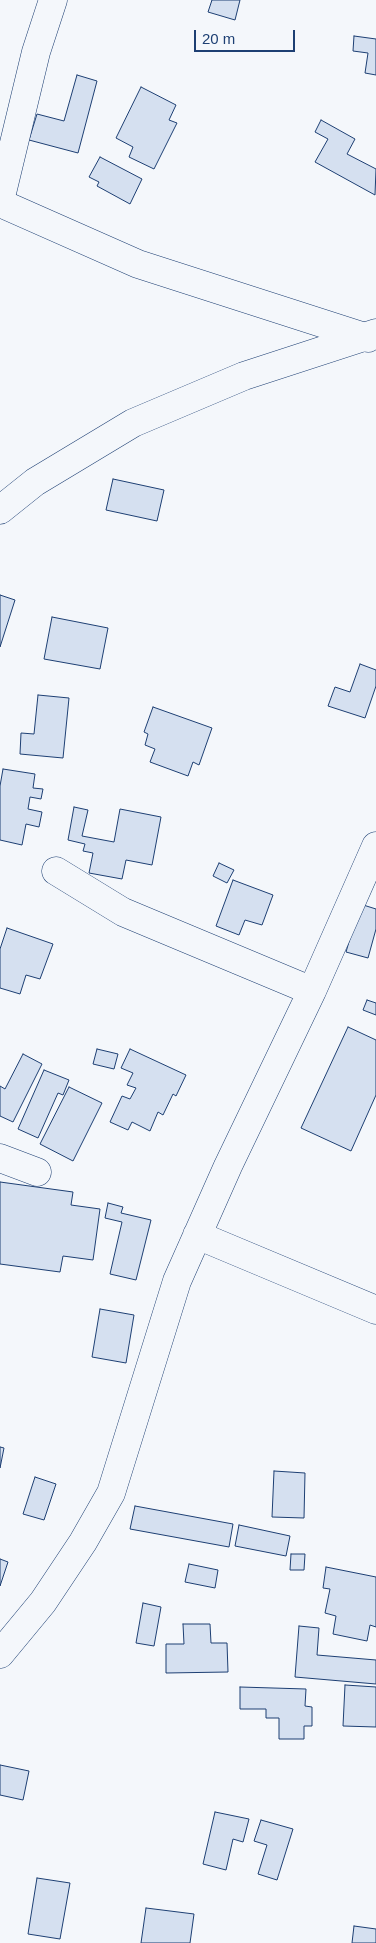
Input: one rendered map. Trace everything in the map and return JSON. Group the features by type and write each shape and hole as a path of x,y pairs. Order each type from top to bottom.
{"street":[{"path":"53,0 34,61 0,202 138,264 372,335"},
{"path":"0,510 35,482 133,423 244,376 372,335"},
{"path":"0,1654 43,1602 111,1493 177,1281 312,991 376,846"},
{"path":"56,870 124,912 312,991"},
{"path":"0,1158 37,1172"},
{"path":"197,1235 376,1310"}],"building":[{"path":"212,0 240,0 235,20 208,12"},
{"path":"354,36 376,39 376,75 365,73 368,53 353,51"},
{"path":"77,75 97,81 78,153 29,140 37,114 64,121"},
{"path":"141,87 176,105 169,120 177,123 154,169 129,157 133,147 116,138"},
{"path":"321,120 355,139 347,154 376,169 375,195 315,162 328,139 315,132"},
{"path":"100,157 142,179 130,204 97,186 99,182 89,177"},
{"path":"113,479 164,490 157,521 106,510"},
{"path":"0,595 15,600 0,647"},
{"path":"52,617 108,628 100,669 44,659"},
{"path":"360,664 376,670 376,686 365,718 328,706 335,687 350,692"},
{"path":"38,695 69,698 63,758 20,754 21,733 34,734"},
{"path":"153,707 212,728 199,765 193,762 188,776 150,762 155,749 145,745 148,734 144,732"},
{"path":"3,769 35,774 33,788 43,789 41,799 30,797 28,809 42,812 39,827 26,824 22,845 0,840 0,786"},
{"path":"74,807 88,810 82,836 114,842 120,809 161,817 152,865 126,860 122,879 89,873 93,853 83,851 85,844 68,840"},
{"path":"219,863 234,870 227,883 213,876"},
{"path":"233,880 273,895 262,925 245,920 239,935 216,926"},
{"path":"360,904 376,909 376,929 368,958 346,952"},
{"path":"7,928 53,944 40,979 26,975 20,994 0,988 0,949"},
{"path":"367,1000 376,1003 376,1015 363,1010"},
{"path":"348,1027 376,1040 376,1095 351,1151 301,1128"},
{"path":"97,1049 118,1054 114,1069 93,1064"},
{"path":"130,1049 186,1075 176,1096 173,1094 163,1115 158,1112 150,1131 132,1122 128,1130 110,1122 122,1096 130,1099 136,1088 127,1085 133,1073 121,1068"},
{"path":"23,1054 42,1064 13,1122 0,1116 0,1086 5,1089"},
{"path":"44,1070 69,1080 63,1095 58,1093 38,1138 18,1129"},
{"path":"69,1087 102,1103 73,1161 40,1144"},
{"path":"0,1182 73,1192 71,1205 100,1209 93,1260 63,1256 60,1272 0,1264"},
{"path":"108,1203 123,1207 121,1213 151,1220 136,1280 110,1274 122,1222 105,1218"},
{"path":"100,1309 134,1315 126,1363 92,1357"},
{"path":"0,1447 4,1448 0,1468"},
{"path":"274,1471 305,1473 304,1518 272,1517"},
{"path":"35,1477 56,1484 44,1520 23,1514"},
{"path":"135,1506 233,1524 229,1547 130,1529"},
{"path":"239,1525 290,1536 286,1556 235,1546"},
{"path":"291,1554 305,1554 304,1570 290,1570"},
{"path":"0,1559 8,1562 0,1586"},
{"path":"189,1564 218,1570 215,1588 185,1582"},
{"path":"326,1567 376,1577 376,1627 370,1625 367,1641 333,1634 336,1616 325,1613 330,1589 323,1588"},
{"path":"143,1603 161,1607 154,1646 136,1643"},
{"path":"183,1624 210,1624 211,1643 227,1643 228,1672 166,1673 166,1644 184,1644"},
{"path":"299,1626 319,1628 317,1655 376,1660 376,1684 295,1677"},
{"path":"345,1685 376,1687 376,1727 343,1726"},
{"path":"240,1687 306,1689 305,1706 312,1707 312,1726 304,1726 304,1739 279,1739 279,1718 266,1718 266,1709 240,1709"},
{"path":"0,1765 29,1771 23,1800 0,1795"},
{"path":"215,1812 249,1819 243,1842 233,1839 226,1870 203,1864"},
{"path":"261,1820 293,1829 277,1880 258,1874 267,1845 254,1841"},
{"path":"37,1878 70,1883 60,1939 28,1934"},
{"path":"146,1908 194,1914 190,1943 141,1943"},
{"path":"354,1926 376,1929 376,1943 352,1943"}]}
